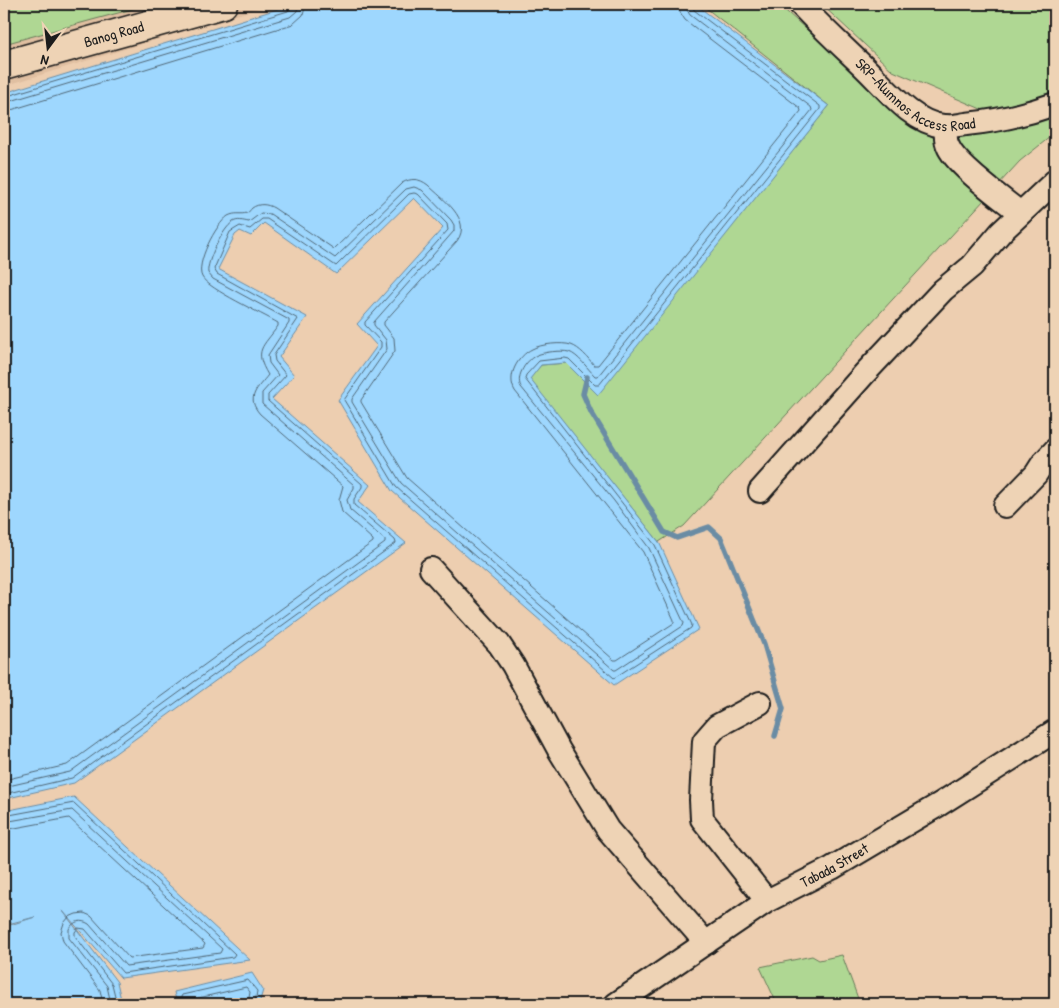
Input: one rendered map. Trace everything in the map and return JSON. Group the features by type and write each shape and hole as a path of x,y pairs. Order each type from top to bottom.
{"street":[{"name":"Banog Road","path":"4,65 223,4"},
{"name":"SRP-Alumnos Access Road","path":"800,4 821,27 892,95 916,115 931,123 945,126 987,122 1019,116 1055,104"},
{"path":"945,126 948,146 957,160 1020,213"},
{"path":"760,491 878,359 943,290 972,266 1001,232 1055,181"},
{"path":"1005,506 1036,474 1055,450"},
{"path":"431,569 499,644 513,664 559,750 608,830 706,943"},
{"path":"760,703 718,726 704,740 700,800 702,819 768,901"},
{"name":"Tabada Street","path":"616,1004 768,901 832,868 932,809 1055,731"}],"shaded area":[{"path":"4,4 273,4 4,86"}],"green space":[{"path":"4,4 151,4 4,44"},
{"path":"701,4 778,4 872,88 932,137 1026,123 1055,115 1055,133 1020,161 684,526 659,542 529,379 541,365 566,363 597,394 829,106"},
{"path":"821,4 1055,4 1055,98 988,112 893,71"},
{"path":"842,955 860,1004 777,1004 760,967 812,956 819,960"}],"water":[{"path":"294,4 695,4 829,106 598,395 566,363 541,365 530,379 659,542 699,629 614,685 392,491 338,400 377,346 357,324 443,228 414,198 336,274 264,223 251,236 240,231 235,235 218,269 307,317 279,357 294,375 272,399 370,485 358,502 406,543 74,783 4,799 4,93"},
{"path":"74,797 250,960 121,978 62,910 117,982 122,1004 4,1004 4,927 35,917 4,925 4,811"},
{"path":"252,973 263,990 259,1004 177,1004 174,992"}],"waterway":[{"path":"587,377 583,394 591,412 664,532 677,538 709,527 721,538 764,644 783,709 775,736"}]}
